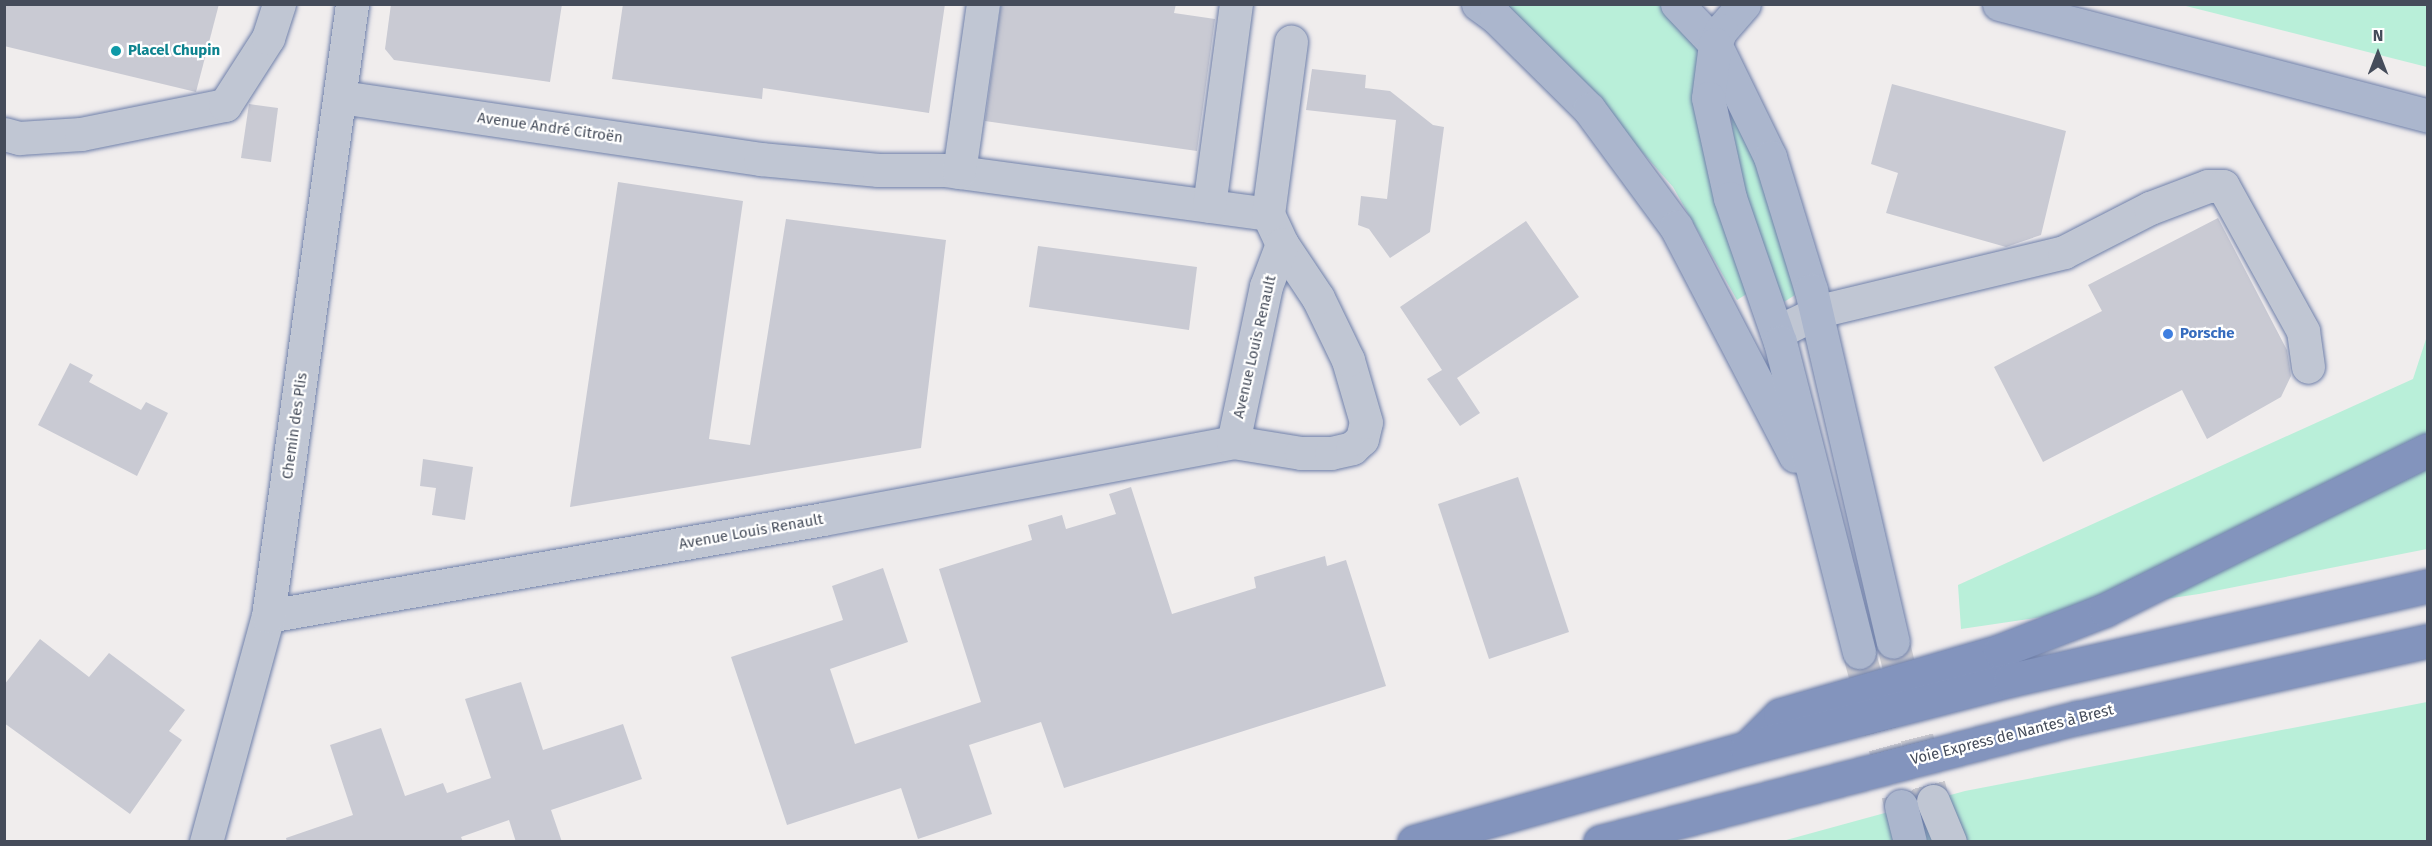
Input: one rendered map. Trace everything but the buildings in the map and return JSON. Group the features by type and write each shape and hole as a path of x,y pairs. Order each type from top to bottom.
{"highway":[{"path":"1747,748 1780,715 2000,651 2105,610 2427,450"},
{"path":"1414,842 1747,748 2010,680 2427,586"},
{"name":"Voie Express de Nantes à Brest","path":"1600,842 2077,718 2427,641"}],"main road":[{"path":"1478,4 1496,17 1589,109 1676,227 1819,503"},
{"path":"1677,4 1715,44 1770,157 1816,312 1893,642"},
{"path":"1744,4 1721,30 1715,44 1708,98 1710,110 1730,198 1777,332 1859,652"},
{"path":"1999,4 2427,116"},
{"path":"1910,842 1917,804"}],"street":[{"path":"4,134 19,138 81,134 225,105 268,38 279,4"},
{"name":"Chemin des Plis","path":"206,842 268,616 352,4"},
{"path":"959,172 983,4"},
{"path":"1209,206 1236,4"},
{"path":"1282,244 1268,214 1291,42"},
{"name":"Avenue André Citroën","path":"341,97 760,159 878,170 959,172 1268,214"},
{"path":"1777,332 1816,312 2064,252 2150,208 2208,186 2223,186 2303,332 2308,367"},
{"name":"Avenue Louis Renault","path":"268,616 823,519 1233,442 1301,453 1331,453 1352,447 1362,439 1366,422 1348,360 1318,298 1282,244"},
{"name":"Avenue Louis Renault","path":"1233,442 1266,286 1282,244"},
{"path":"1917,804 1950,842"}],"green space":[{"path":"1494,5 1662,5 1698,48 1753,290 1737,300 1673,187 1581,83"},
{"path":"2182,5 2427,5 2427,67"},
{"path":"1728,90 1754,138 1795,295 1784,302 1740,195"},
{"path":"2427,336 2427,549 2199,594 1961,629 1958,585 2413,379"},
{"path":"2427,702 2427,841 1779,842 1965,791"}],"tunnel":[{"path":"1893,642 1933,801"},
{"path":"1859,652 1901,806"}],"place":[{"name":"Placel Chupin","path":"116,51"},
{"name":"Porsche","path":"2168,334"}]}
